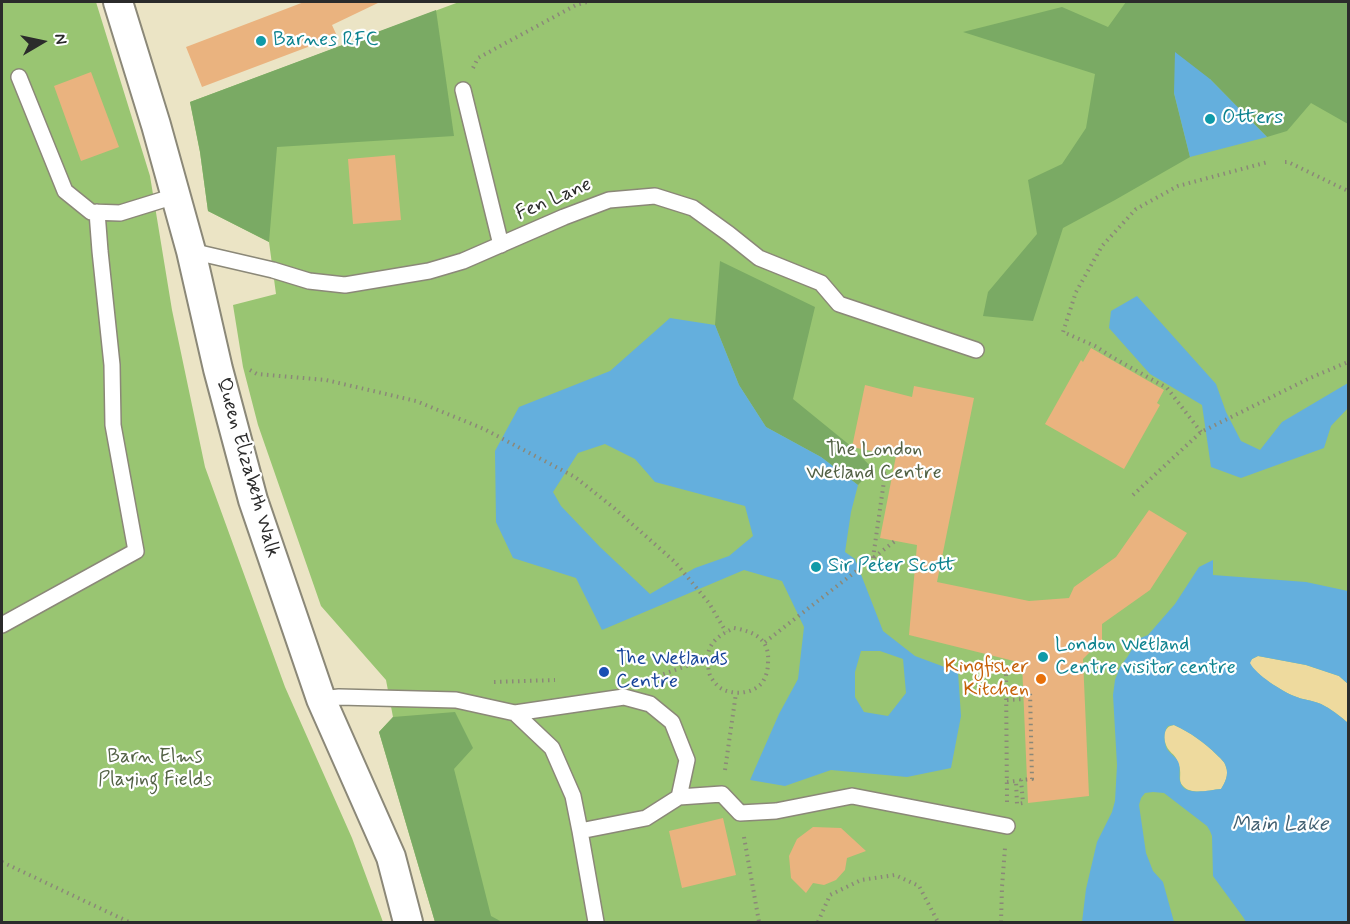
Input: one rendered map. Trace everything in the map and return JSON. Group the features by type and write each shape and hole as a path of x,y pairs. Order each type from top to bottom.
{"street":[{"name":"Queen Elizabeth Walk","path":"118,2 156,125 191,251 218,369 253,500 321,699 391,857 408,922"}],"lane":[{"path":"19,77 65,190 91,212 120,213 175,196"},
{"path":"463,90 501,245"},
{"name":"Fen Lane","path":"191,251 309,281 345,285 429,271 463,261 609,200 655,196 693,208 759,258 820,283 839,304 976,350"},
{"path":"2,625 136,551 113,425 112,365 98,212"},
{"path":"321,699 339,697 456,700 515,713 624,697 650,704 672,722 687,760 679,797"},
{"path":"515,713 552,748 573,796 597,922"},
{"path":"580,831 646,818 679,797 722,794 740,813 776,811 852,796 1006,826"}],"path":[{"path":"463,90 478,58 576,5 587,2"},
{"path":"1201,432 1167,388 1095,346 1063,332 1076,292 1102,246 1136,209 1178,186 1268,162"},
{"path":"1285,162 1348,191"},
{"path":"1133,495 1201,432 1310,378 1348,362"},
{"path":"218,369 243,367 257,374 337,382 416,401 484,429 575,477 614,508 675,562 709,603 726,632"},
{"path":"873,558 885,474 892,477"},
{"path":"765,642 895,541"},
{"path":"734,628 750,631 765,642 769,655 768,672 761,684 751,691 736,693 720,688 710,676 707,659 711,644 720,634 726,632 734,628"},
{"path":"1022,663 1006,674 1007,782 1016,781 1020,803 1022,780 1032,779 1030,690"},
{"path":"722,794 736,693"},
{"path":"1006,700 1024,699"},
{"path":"740,813 758,922"},
{"path":"2,862 129,922"},
{"path":"818,922 830,895 861,880 896,875 919,886 938,922"}],"green space":[{"name":"Barn Elms Playing Fields","path":"2,2 96,2 150,176 172,310 205,467 285,687 352,838 383,922 2,922"},
{"name":"The London Wetland Centre","path":"459,2 1348,2 1348,922 435,922 379,732 393,717 386,680 321,606 258,425 243,367 233,305 276,294 269,242 208,211 190,102"},
{"path":"1126,2 1348,2 1348,124 1311,103 1287,131 1267,137 1210,79 1174,93 1190,157 1063,228 1033,321 983,316 988,292 1037,234 1028,180 1062,164 1086,128 1095,74 963,32 1062,7 1108,27"},
{"path":"436,10 454,136 277,147 269,242 208,211 190,102"},
{"path":"720,261 815,307 793,399 852,447 873,469 858,485 821,457 766,427 739,385 715,325"},
{"path":"455,712 473,748 454,769 491,916 502,922 435,922 379,732 393,717"}],"sand":[{"path":"1258,656 1306,665 1339,676 1348,684 1348,723 1325,706 1289,694 1276,687 1249,663"},
{"path":"1174,725 1202,742 1224,762 1227,776 1221,789 1197,791 1182,785 1177,759 1167,747 1164,735 1170,726"}],"water":[{"path":"1175,52 1210,79 1267,137 1190,157 1174,93"},
{"path":"1137,296 1216,384 1226,412 1241,441 1260,450 1282,422 1348,383 1348,408 1331,426 1324,448 1241,478 1211,467 1202,405 1150,374 1109,328 1111,311"},
{"path":"670,318 715,325 739,385 766,427 821,457 858,485 845,552 855,559 883,631 915,656 958,672 961,716 951,768 907,777 831,770 785,786 750,780 779,714 798,679 804,627 782,581 744,570 602,630 576,578 513,558 496,522 495,451 519,407 610,371","holes":["605,444 635,459 655,482 745,506 753,536 729,556 695,568 650,594 561,506 553,492 578,453","861,651 880,651 903,659 906,693 888,716 864,712 855,697 855,672"]},
{"name":"Main Lake","path":"1213,560 1213,575 1306,582 1348,591 1348,684 1339,676 1306,665 1258,656 1250,663 1258,673 1276,687 1289,694 1321,704 1348,723 1348,922 1246,922 1213,876 1212,836 1207,826 1164,793 1153,792 1145,793 1139,805 1146,853 1153,871 1163,882 1174,922 1082,922 1086,889 1097,842 1115,801 1117,765 1113,695 1115,680 1120,667 1138,639 1148,635 1175,604 1199,567","holes":["1174,725 1202,742 1224,762 1227,775 1221,789 1191,791 1181,785 1179,764 1167,749 1164,737 1168,726"]}],"building":[{"name":"Barnes RFC","path":"304,2 380,2 332,25 337,36 202,87 186,47"},
{"path":"91,72 119,147 81,161 54,86"},
{"path":"395,155 401,220 353,224 348,159"},
{"path":"1091,348 1164,390 1157,403 1160,405 1124,469 1045,424 1081,360 1083,362"},
{"name":"London Wetland Centre visitor centre","path":"865,385 912,397 914,386 974,398 937,582 1029,601 1069,598 1074,587 1116,557 1149,510 1187,533 1150,590 1102,624 1102,640 1083,659 1089,796 1028,803 1022,663 909,635 917,545 880,538 896,456 852,447"},
{"path":"723,818 736,875 682,888 669,831"},
{"path":"813,827 841,828 866,851 847,858 845,870 836,880 824,885 813,883 806,893 791,878 789,856 797,839"}],"place":[{"name":"Barnes RFC","path":"261,41"},
{"name":"Otters","path":"1210,119"},
{"name":"Sir Peter Scott","path":"816,567"},
{"name":"London Wetland Centre visitor centre","path":"1043,657"},
{"name":"The Wetlands Centre","path":"604,672"},
{"name":"Kingfisher Kitchen","path":"1041,679"}]}
